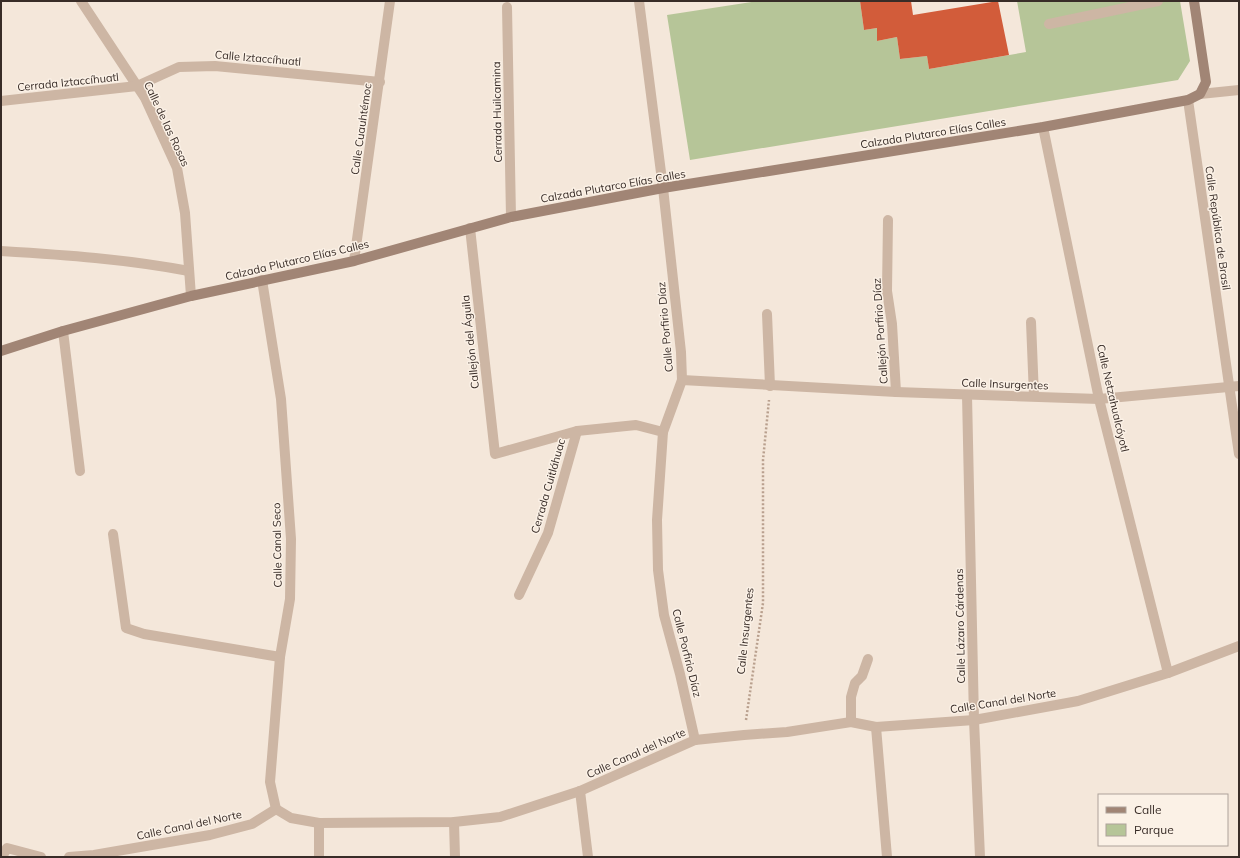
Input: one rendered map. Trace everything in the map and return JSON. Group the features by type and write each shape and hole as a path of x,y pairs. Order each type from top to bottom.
{"main road":[{"path":"1194,1 1206,82 1200,94"},
{"name":"Calzada Plutarco Elías Calles","path":"1,351 191,296 354,261 511,217 663,188 1044,127 1188,100 1200,94"}],"street":[{"name":"Calle de las Rosas","path":"81,1 144,98 177,168 185,213 191,296"},
{"name":"Calle Cuauhtémoc","path":"354,261 380,82 390,1"},
{"name":"Calle Porfirio Díaz","path":"639,1 663,188 681,352 682,380 664,432 657,520 658,570 664,615 680,674 695,740"},
{"path":"1048,24 1158,1"},
{"name":"Cerrada Huilcamina","path":"507,7 511,217"},
{"name":"Calle Iztaccíhuatl","path":"137,86 179,68 215,66 380,82"},
{"name":"Cerrada Iztaccíhuatl","path":"1,101 137,86"},
{"name":"Calzada Plutarco Elías Calles","path":"1200,94 1239,90"},
{"name":"Calle República de Brasil","path":"1188,100 1234,388 1239,454"},
{"name":"Calle Netzahualcóyotl","path":"1044,127 1099,399 1168,673"},
{"name":"Callejón Porfirio Díaz","path":"888,220 887,291 892,324 896,392"},
{"name":"Callejón del Águila","path":"470,228 495,454"},
{"path":"1,251 100,257 137,261 189,271"},
{"name":"Calle Canal Seco","path":"262,280 281,400 291,539 290,599 280,657 270,782 276,809"},
{"path":"767,314 770,386"},
{"path":"1031,322 1034,396"},
{"path":"64,332 80,471"},
{"name":"Calle Insurgentes","path":"682,380 896,392 1099,399 1234,388"},
{"name":"Calle Lázaro Cárdenas","path":"967,395 974,720 980,857"},
{"path":"577,431 636,425 664,432"},
{"name":"Cerrada Cuitláhuac","path":"495,454 577,431"},
{"name":"Cerrada Cuitláhuac","path":"519,595 548,533 577,431"},
{"path":"113,534 126,628 144,634 280,657"},
{"name":"Calle Canal del Norte","path":"69,857 94,856 210,835 252,824 276,809 291,818 319,823 454,822 500,818 580,791 695,740 744,734 787,732 851,722 876,727 974,720 1078,702 1168,673 1239,646"},
{"path":"851,722 851,697 854,683 862,676 868,659"},
{"path":"876,727 887,857"},
{"path":"580,791 588,857"},
{"path":"454,822 455,857"},
{"path":"319,823 319,857"},
{"path":"3,850 40,857"}],"path":[{"name":"Calle Insurgentes","path":"744,734 763,603 763,460 770,386"}],"green space":[{"path":"758,1 860,1 864,30 877,28 877,41 897,37 900,59 927,56 929,69 1026,52 1017,1 1180,1 1190,61 1178,80 690,160 667,15"}],"building":[{"path":"860,1 911,1 913,15 998,1 1009,55 929,69 927,56 900,59 897,37 877,41 877,28 864,30"}]}
